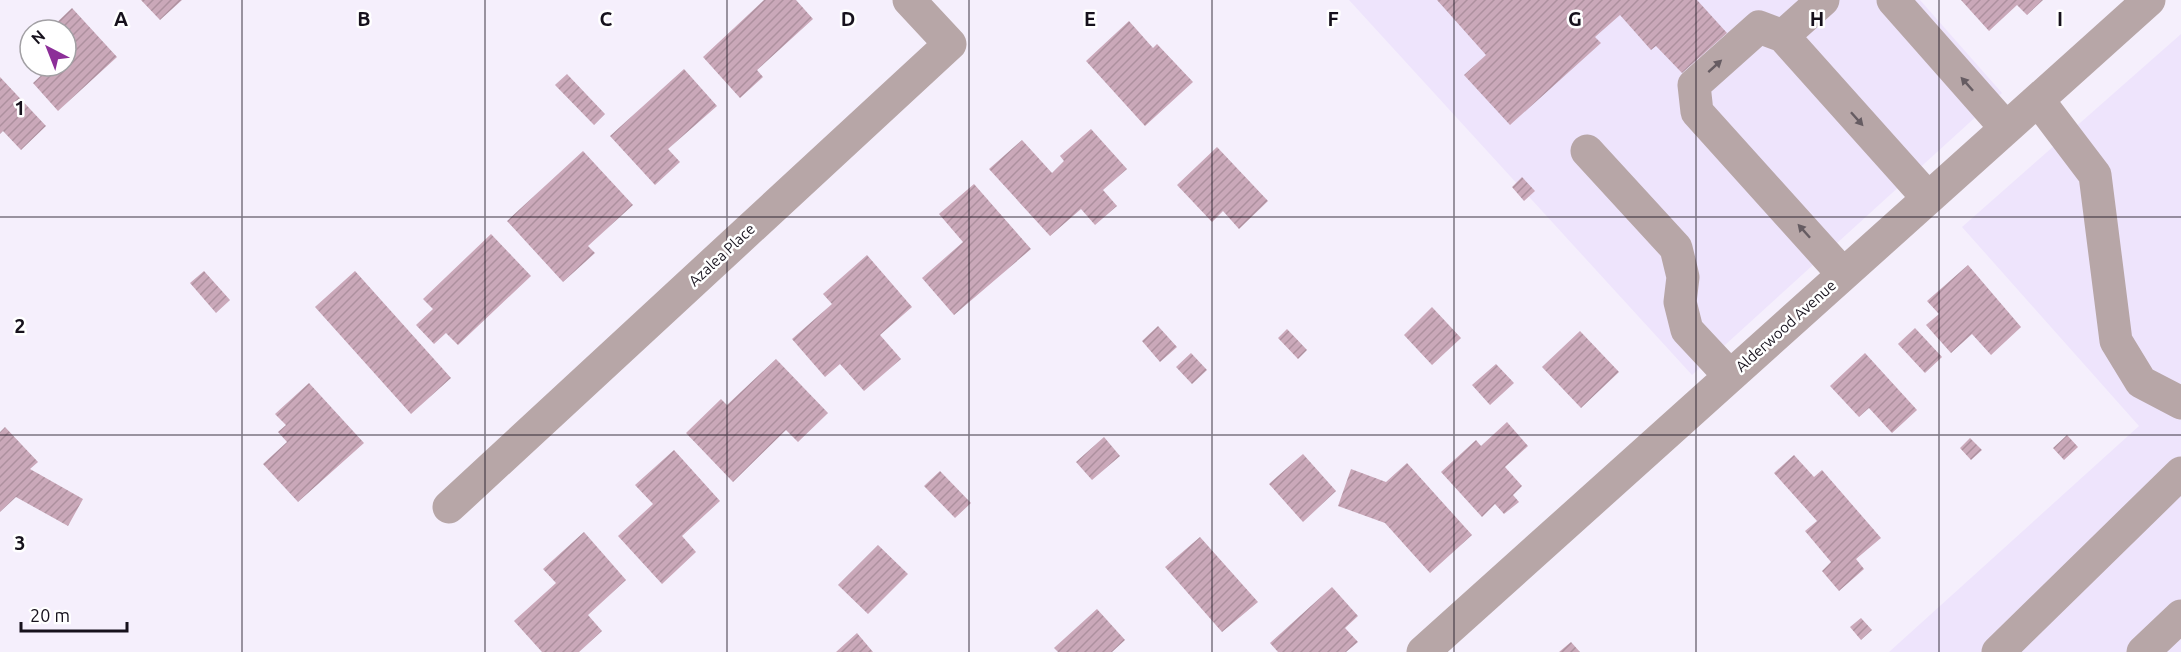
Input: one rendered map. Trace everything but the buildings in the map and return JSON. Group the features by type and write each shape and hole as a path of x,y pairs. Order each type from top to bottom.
{"street":[{"name":"Azalea Place","path":"449,507 950,45 909,0"},
{"path":"1783,36 1824,0"},
{"path":"1893,0 2006,128"},
{"name":"Alderwood Avenue","path":"1423,652 2149,0"},
{"path":"1844,274 1696,112 1694,85 1759,27 1783,36 1928,198"},
{"path":"2038,100 2095,175 2116,341 2141,382 2181,403"},
{"path":"1587,150 1676,248 1683,277 1680,302 1687,330 1730,376"},
{"path":"1998,652 2181,473"},
{"path":"2143,652 2181,616"}],"shaded area":[{"path":"1349,0 1920,0 2002,93 1692,375"},
{"path":"2181,34 2181,652 1889,652 2139,426 1962,227"}]}
